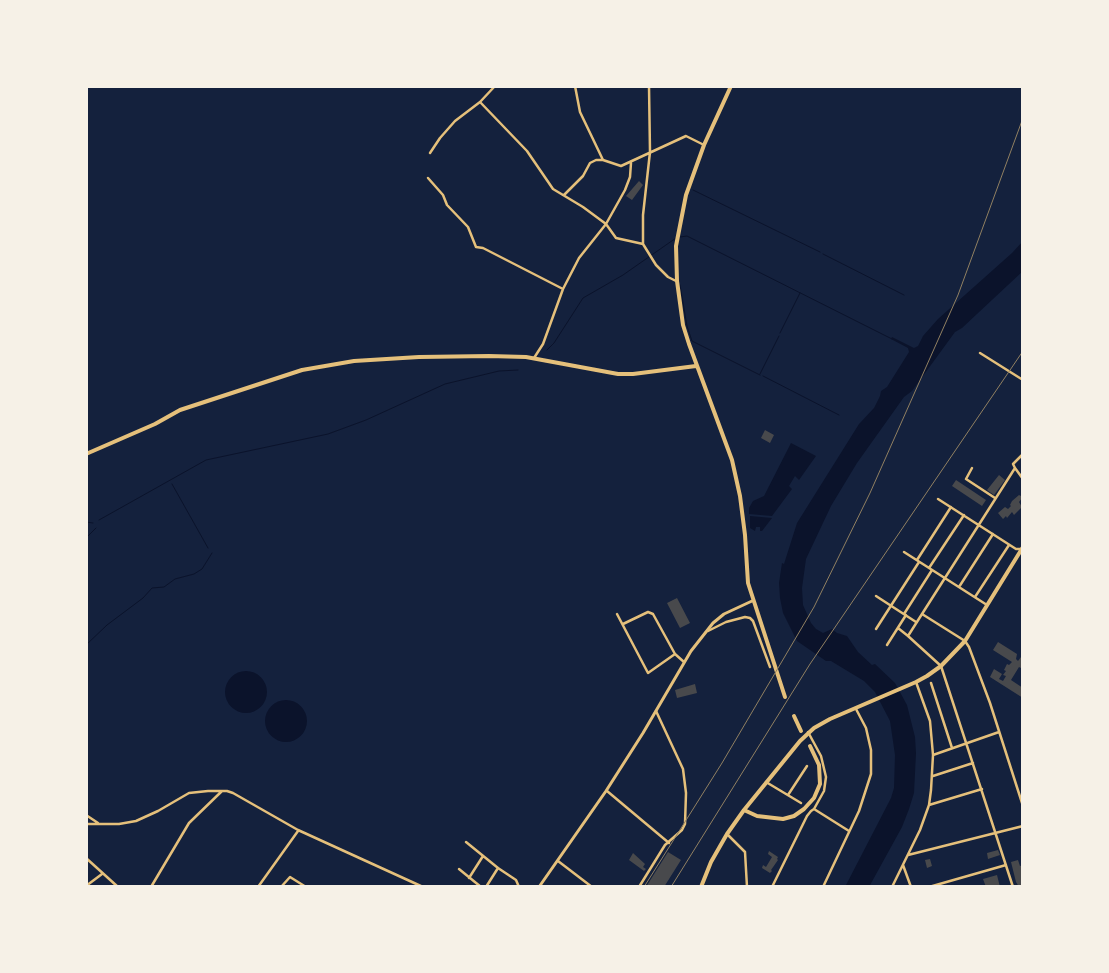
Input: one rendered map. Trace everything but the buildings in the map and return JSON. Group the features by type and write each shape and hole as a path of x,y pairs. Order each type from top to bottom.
{"main road":[{"path":"731,86 704,145 686,195 676,246 677,281 683,325 696,366 730,452 736,475 745,535 748,583 752,601 785,696"},
{"path":"86,454 155,424 180,410 302,370 354,361 419,357 489,356 534,359 618,374 644,373 696,366"},
{"path":"701,887 711,862 727,834 766,782 808,732 830,719 914,683 941,666 965,641 1022,549"},
{"path":"794,716 801,731"},
{"path":"744,810 757,816 783,819 804,810 817,792 820,776 818,762 810,746"}],"street":[{"path":"430,153 455,121 480,102 495,86"},
{"path":"575,86 580,112 603,160"},
{"path":"649,86 650,152 643,215 643,244 656,265 668,277 677,281"},
{"path":"480,102 527,152 553,188 606,224 616,238 643,244"},
{"path":"564,196 582,176 590,163 596,160 603,160 621,166 686,136 704,145"},
{"path":"534,359 543,344 563,289 579,258 606,224 625,190 630,177 631,163"},
{"path":"428,178 443,195 447,205 468,227 476,247 482,248 563,289"},
{"path":"980,353 1023,380"},
{"path":"1023,454 1013,464 1023,479"},
{"path":"972,468 966,479 995,498"},
{"path":"908,636 1015,468"},
{"path":"938,499 1016,549 1022,549"},
{"path":"876,629 951,507"},
{"path":"887,645 964,516"},
{"path":"959,587 993,534"},
{"path":"975,597 1009,544"},
{"path":"904,552 988,605"},
{"path":"876,596 916,622"},
{"path":"539,887 606,791 704,632 724,614 752,601"},
{"path":"623,624 648,612 653,614 675,654 684,662"},
{"path":"617,614 648,673 675,654"},
{"path":"922,614 965,641 969,647 1000,732 1023,806"},
{"path":"704,632 726,622 745,617 750,618 753,621 770,667"},
{"path":"898,628 941,666 1013,887"},
{"path":"892,887 920,830 929,805 933,776 930,721 914,683"},
{"path":"931,683 952,748"},
{"path":"823,887 866,792 872,774 872,750 866,728 856,709"},
{"path":"639,887 664,846 682,830 685,824 686,793 683,769 656,711"},
{"path":"772,887 807,816 814,809 824,791 826,777 821,756 808,732"},
{"path":"933,755 1000,732"},
{"path":"933,776 973,763"},
{"path":"788,795 807,766"},
{"path":"766,782 801,802"},
{"path":"929,805 982,789"},
{"path":"151,887 189,823 222,791"},
{"path":"86,824 119,824 136,821 190,793 222,791 233,793 298,830 423,887"},
{"path":"606,791 669,843"},
{"path":"814,809 848,831"},
{"path":"86,815 99,824"},
{"path":"908,855 1023,826"},
{"path":"258,887 298,830"},
{"path":"727,834 745,852 746,887"},
{"path":"466,842 516,880 519,887"},
{"path":"469,878 483,855"},
{"path":"86,858 118,887"},
{"path":"557,860 592,887"},
{"path":"903,865 911,887"},
{"path":"929,887 1006,865"},
{"path":"486,887 498,868"},
{"path":"459,870 480,887"},
{"path":"86,886 102,874"},
{"path":"281,887 290,877 305,887"}],"water":[{"path":"1023,241 1023,271 962,328 955,332 912,391 904,397 857,463 831,506 806,559 802,588 803,605 811,623 823,633 832,629 837,633 847,636 858,652 872,665 875,664 895,683 907,705 915,737 914,793 902,827 869,887 845,887 891,798 894,788 895,755 890,721 875,692 864,681 831,661 826,661 797,641 783,613 780,598 779,583 782,563 784,564 797,523 859,424 874,408 881,391 887,387 909,352 908,348 891,339 892,337 914,348 918,346 923,336 938,319"},
{"path":"791,443 816,456 799,480 795,476 789,486 792,489 772,516 749,514 749,508 753,501 764,496"},
{"path":"750,516 772,518 762,531 760,531 760,527 756,527 755,531 750,528"},
{"path":"246,671 261,677 267,692 261,707 246,713 231,707 225,692 231,677"},
{"path":"286,700 301,706 307,721 301,736 286,742 271,736 265,721 271,706"}],"waterway":[{"path":"693,190 820,252"},
{"path":"680,237 687,236 892,339"},
{"path":"547,350 554,343 583,298 623,275 676,238"},
{"path":"823,254 904,295"},
{"path":"680,285 687,326 692,341 760,375"},
{"path":"780,333 800,293"},
{"path":"760,374 779,336"},
{"path":"99,520 206,460 328,434 366,420 445,384 499,371 518,370"},
{"path":"763,376 839,415"},
{"path":"172,484 208,548"},
{"path":"86,522 93,523"},
{"path":"86,538 96,528"},
{"path":"86,645 107,625 143,598 152,588 164,587 175,579 194,574 202,569 212,553"}],"railway":[{"path":"644,887 722,763 814,607 870,493 958,295 1023,118"},
{"path":"671,887 810,664 1023,351"}]}
